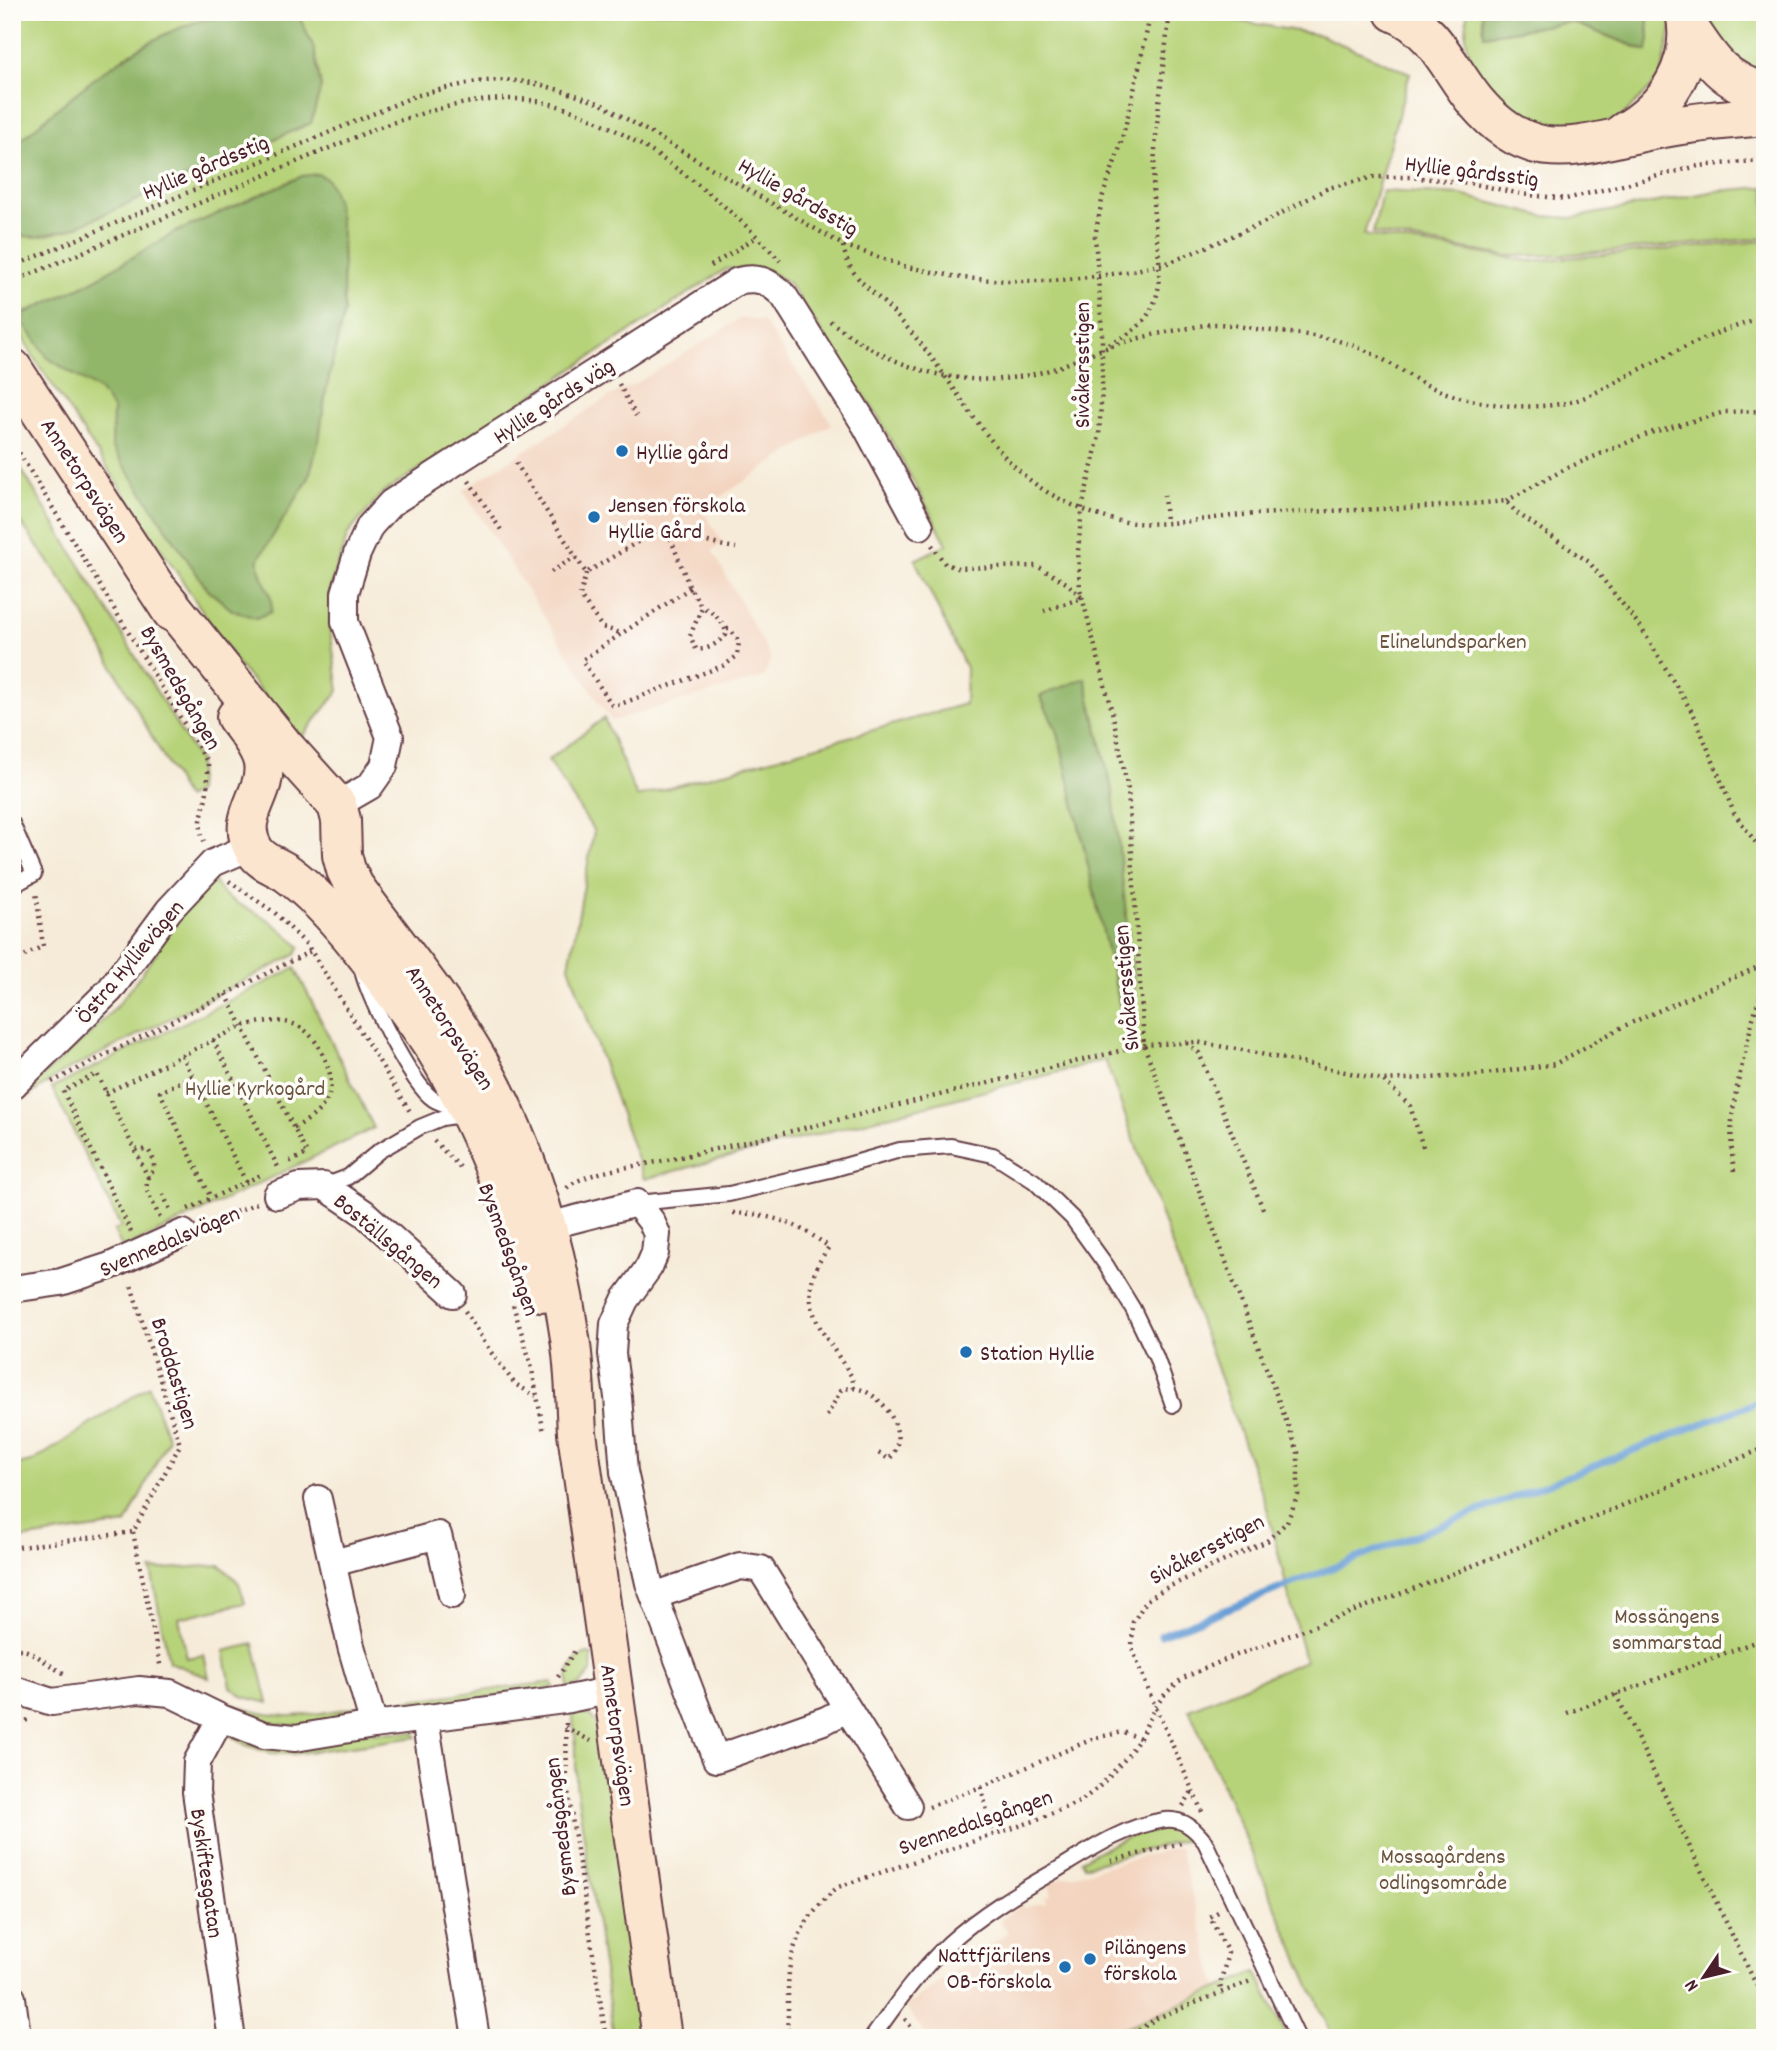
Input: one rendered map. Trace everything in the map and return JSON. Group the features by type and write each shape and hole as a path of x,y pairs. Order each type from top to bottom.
{"main road":[{"path":"1394,12 1423,31 1442,51 1489,116 1507,131 1530,141 1553,147 1578,147 1616,136 1663,128 1765,116"},
{"path":"1450,12 1448,26 1458,74"},
{"path":"1616,136 1640,122 1670,93 1684,58 1686,19"},
{"path":"1686,19 1707,55 1722,72 1742,86 1765,93"},
{"name":"Annetorpsvägen","path":"12,368 160,592 256,747 263,763 262,780 248,818 248,834 258,856 270,866 286,872 319,901 358,945 434,1048 496,1168 535,1232 570,1334 561,1434 612,1690 662,2038"},
{"name":"Annetorpsvägen","path":"160,592 331,808 346,870 354,886 441,1004 489,1080 532,1177 535,1232"},
{"path":"254,802 264,790 283,780 300,779 331,808 334,852 323,864 302,872 286,872"}],"street":[{"name":"Hyllie gårds väg","path":"331,808 370,786 384,766 390,737 345,622 345,593 357,554 370,526 391,503 737,281 762,279 784,296 866,426 920,526"},
{"name":"Östra Hyllievägen","path":"12,1086 110,990 169,910 213,863 252,846"},
{"path":"278,1195 299,1187 324,1186"},
{"name":"Boställsgången","path":"324,1186 364,1213 453,1294"},
{"path":"535,1232 637,1203 657,1234 655,1253 649,1267 625,1300 614,1324 612,1354 624,1472 654,1596 716,1759 827,1720 847,1709"},
{"name":"Svennedalsvägen","path":"12,1289 61,1282 123,1260 177,1222"},
{"path":"318,1499 351,1646 374,1725"},
{"path":"333,1563 438,1535 452,1595"},
{"path":"654,1596 740,1566 761,1569 908,1805"},
{"path":"12,1689 52,1702 139,1690 167,1680 221,1718 264,1735 295,1738 425,1719 561,1688 612,1690"},
{"name":"Byskiftesgatan","path":"221,1718 197,1762 196,1792 231,2033"},
{"path":"425,1719 476,2038"},
{"path":"12,1998 17,2035"}],"lane":[{"path":"12,823 34,874 12,886"},
{"path":"324,1186 348,1177 379,1151 420,1127 442,1118 469,1114"},
{"path":"637,1203 729,1194 900,1150 951,1146 993,1155 1034,1181 1063,1209 1106,1265 1133,1309 1156,1357 1173,1405"},
{"path":"872,2038 912,1982 950,1942 1009,1897 1091,1847 1130,1830 1166,1820 1184,1822 1204,1840 1298,2038"}],"path":[{"name":"Sivåkersstigen","path":"1151,12 1128,115 1103,195 1095,236 1102,388 1099,436 1082,508 1078,551 1082,598 1113,716 1128,790 1144,1045 1298,1452 1298,1495 1287,1522 1267,1541 1164,1589 1147,1600 1133,1622 1132,1648 1155,1707 1207,1823 1204,1840"},
{"path":"1102,349 1142,326 1155,303 1160,283 1153,200 1156,114 1170,12"},
{"name":"Hyllie gårdsstig","path":"12,267 415,96 463,84 515,80 557,89 601,104 843,245 907,267 962,278 1052,281 1158,265 1210,247 1265,222 1328,188 1374,177 1410,177 1471,183 1521,194 1566,199 1698,166 1765,160"},
{"path":"12,282 377,128 430,109 477,100 521,99 571,109 680,169 758,236 787,271"},
{"path":"843,245 852,273 886,305 945,376 999,450 1037,486 1110,519 1166,521 1506,501 1567,468 1650,433 1725,412 1765,411"},
{"path":"825,317 856,341 906,367 966,379 1009,378 1052,369 1142,337 1214,324 1321,337 1355,346 1418,381 1453,396 1491,404 1535,405 1566,403 1595,394 1689,346 1738,325 1765,318"},
{"path":"609,364 636,416"},
{"name":"Bysmedsgången","path":"12,441 208,763 207,794 200,814 201,834 213,863 233,886 275,913 311,951 420,1127 466,1177"},
{"path":"516,463 586,573"},
{"path":"471,484 501,530"},
{"path":"1164,495 1166,521"},
{"path":"1506,501 1517,513 1589,562 1640,626 1695,717 1734,813 1765,855"},
{"path":"920,526 945,564 958,568 1037,566 1068,584 1082,598 1044,611"},
{"path":"621,633 602,628 580,596 586,573 659,529 736,548"},
{"path":"667,531 690,588 702,607 726,629 730,629 740,642 737,656 725,666 612,705 582,660 690,588"},
{"path":"551,572 575,557"},
{"path":"1006,567 1011,576"},
{"path":"702,607 690,636 696,649 706,649 717,643 726,635 726,629"},
{"path":"12,962 43,947 34,874"},
{"path":"45,1086 311,951"},
{"path":"567,1188 575,1181 630,1166 791,1132 1144,1045 1187,1043 1242,1050 1383,1080 1471,1076 1555,1064 1625,1026 1765,964"},
{"path":"1734,1171 1730,1144 1731,1110 1756,1003 1765,986"},
{"path":"152,1226 177,1222 211,1198 307,1154 226,994"},
{"path":"106,1093 242,1026 264,1021 282,1021 306,1031 330,1067 332,1080 327,1101 316,1114 294,1128"},
{"path":"213,1040 278,1167"},
{"path":"1187,1043 1199,1053 1263,1209"},
{"path":"182,1055 246,1182"},
{"path":"91,1063 148,1177 146,1189 177,1222"},
{"path":"97,1074 63,1091 132,1235 142,1231"},
{"path":"192,1076 160,1092 211,1198"},
{"path":"1383,1080 1410,1106 1424,1150"},
{"path":"134,1149 148,1150 153,1156 153,1173 148,1177"},
{"path":"163,1194 177,1222"},
{"name":"Svennedalsvägen","path":"177,1222 278,1195"},
{"path":"722,1213 752,1214 788,1222 807,1231 829,1247 815,1268 811,1280 812,1310 852,1377 854,1388"},
{"name":"Broddastigen","path":"123,1260 180,1445 133,1532"},
{"path":"453,1294 515,1384 537,1397"},
{"name":"Bysmedsgången","path":"512,1302 531,1364 537,1397 561,1434"},
{"path":"827,1416 841,1390 854,1388 882,1404 894,1421 900,1437 896,1453 889,1459 878,1453"},
{"name":"Svennedalsgången","path":"786,2038 790,1966 803,1925 819,1903 838,1887 1034,1821 1082,1801 1101,1784 1140,1738 1155,1707 1183,1678 1442,1578 1765,1448"},
{"path":"12,1548 133,1532 161,1666 167,1680"},
{"path":"1567,1713 1765,1638"},
{"path":"544,1678 561,1688 577,1647"},
{"path":"12,1649 26,1650 59,1672 70,1675"},
{"path":"147,1668 161,1666"},
{"path":"161,1666 167,1680"},
{"name":"Bysmedsgången","path":"561,1688 567,1728 567,1786 606,2038"},
{"path":"1616,1694 1765,2003"},
{"path":"908,1805 920,1810 1096,1738 1123,1732 1140,1738"},
{"path":"981,1787 993,1835"},
{"path":"1105,1862 1204,1840"},
{"path":"1222,1993 1220,1985 1228,1954 1210,1917 1233,1904"},
{"path":"1127,2038 1157,2018 1267,1975"},
{"path":"788,2030 816,2034 821,2038"},
{"path":"1136,2032 1141,2038"}],"shaded area":[{"name":"Jensen förskola Hyllie Gård","path":"741,318 763,321 832,424 702,509 723,543 712,550 771,658 764,677 611,721 463,490 610,396 637,383"},
{"name":"Pilängens förskola","path":"1179,1847 1229,2030 1253,2038 928,2038 906,2007 1008,1932 1000,1920 1021,1904 1024,1908 1047,1902 1046,1897 1052,1895 1048,1882"}],"green space":[{"path":"12,12 1186,12 1320,35 1410,73 1364,235 1530,261 1765,241 1765,2038 1333,2038 1189,1709 1305,1661 1267,1508 1105,1060 644,1179 569,966 594,831 548,760 604,718 637,797 965,704 966,668 915,560 947,544 879,418 788,282 764,269 726,269 381,494 348,534 332,583 330,630 339,691 301,738 239,666 35,359 12,319"},
{"path":"251,12 289,12 300,18 314,48 321,87 311,123 71,229 37,237 12,235 12,148 97,76 144,45 193,23"},
{"path":"1467,12 1482,12 1484,35 1571,22 1646,51 1649,38 1647,12 1672,12 1673,19 1661,78 1618,120 1559,132 1520,120 1478,77 1466,38"},
{"path":"1482,12 1647,12 1647,51 1571,22 1484,35"},
{"path":"1705,12 1765,12 1765,78 1742,70 1708,23"},
{"path":"318,174 328,180 336,199 342,234 344,312 326,391 319,440 308,480 259,558 259,566 272,604 271,612 256,618 232,610 207,589 112,447 113,409 100,391 48,358 25,325 25,313 85,285 174,233 302,176"},
{"path":"1765,187 1765,238 1560,255 1506,256 1373,233 1382,191 1461,195 1542,216 1572,218 1716,191"},
{"path":"12,454 199,761 197,792 186,798 76,600 12,510"},
{"path":"1085,678 1113,793 1138,1025 1124,1025 1058,733 1040,696"},
{"path":"214,881 230,899 267,919 288,936 300,947 295,955 62,1073 12,1107 12,1103 88,1036 118,1005 156,954 168,926"},
{"name":"Hyllie Kyrkogård","path":"295,968 374,1128 123,1249 114,1231 121,1227 52,1088"},
{"path":"149,1386 168,1439 126,1524 12,1540 12,1466 32,1462"},
{"path":"220,1565 239,1583 245,1603 179,1618 187,1658 204,1655 209,1678 169,1662 151,1570"},
{"path":"254,1644 268,1703 244,1697 231,1687 224,1651"},
{"path":"587,1653 592,1655 591,1672 580,1685 568,1688 571,1667"},
{"path":"552,1682 554,1688 382,1711 380,1704"},
{"path":"235,1705 282,1716 359,1707 361,1713 357,1716 298,1726 264,1723 233,1710"},
{"path":"572,1711 591,1716 602,1730 647,2038 614,2038 576,1784"},
{"path":"414,1732 417,1737 294,1754 270,1753 246,1745 226,1733"},
{"path":"1165,1828 1193,1838 1084,1866 1081,1860 1127,1837"},
{"path":"1256,1972 1288,2038 1105,2038 1109,2034"}],"waterway":[{"path":"1161,1635 1765,1399"}],"place":[{"name":"Hyllie gård","path":"622,451"},
{"name":"Jensen förskola Hyllie Gård","path":"594,517"},
{"name":"Station Hyllie","path":"966,1352"},
{"name":"Pilängens förskola","path":"1090,1959"},
{"name":"Nattfjärilens OB-förskola","path":"1065,1967"}],"park label":[{"name":"Elinelundsparken","path":"1453,640"},
{"name":"Mossängens sommarstad","path":"1667,1628"},
{"name":"Mossagårdens odlingsområde","path":"1443,1868"}]}
